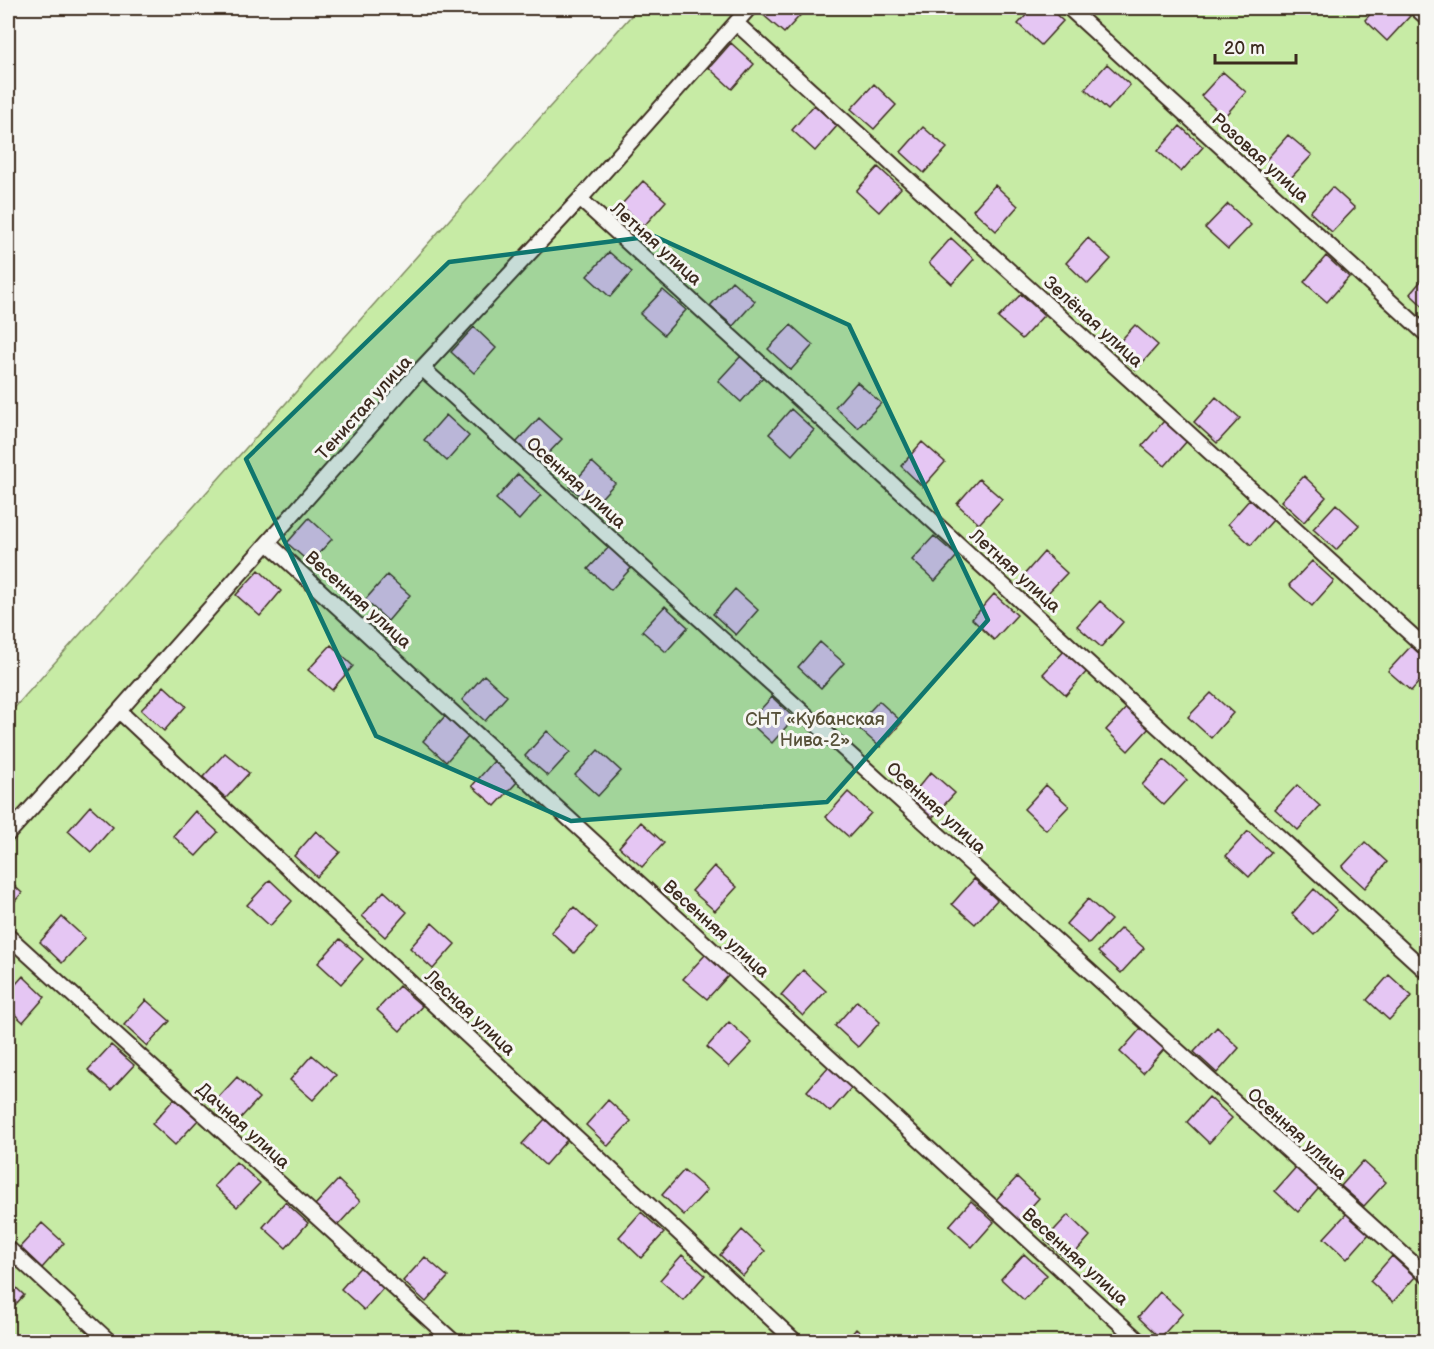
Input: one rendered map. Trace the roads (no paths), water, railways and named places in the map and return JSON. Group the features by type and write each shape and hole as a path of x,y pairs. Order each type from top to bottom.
{"lane":[{"name":"Тенистая улица","path":"8,834 422,368 580,199 749,8"},
{"name":"Розовая улица","path":"1068,8 1426,334"},
{"path":"1416,8 1426,17"},
{"name":"Зелёная улица","path":"736,23 1426,648"},
{"name":"Летняя улица","path":"580,199 1426,970"},
{"name":"Осенняя улица","path":"422,368 1426,1275"},
{"name":"Весенняя улица","path":"268,543 1140,1341"},
{"name":"Лесная улица","path":"119,711 796,1341"},
{"name":"Дачная улица","path":"8,936 454,1341"},
{"path":"8,1248 110,1341"}],"park label":[{"name":"СНТ «Кубанская Нива-2»","path":"815,729"}]}
